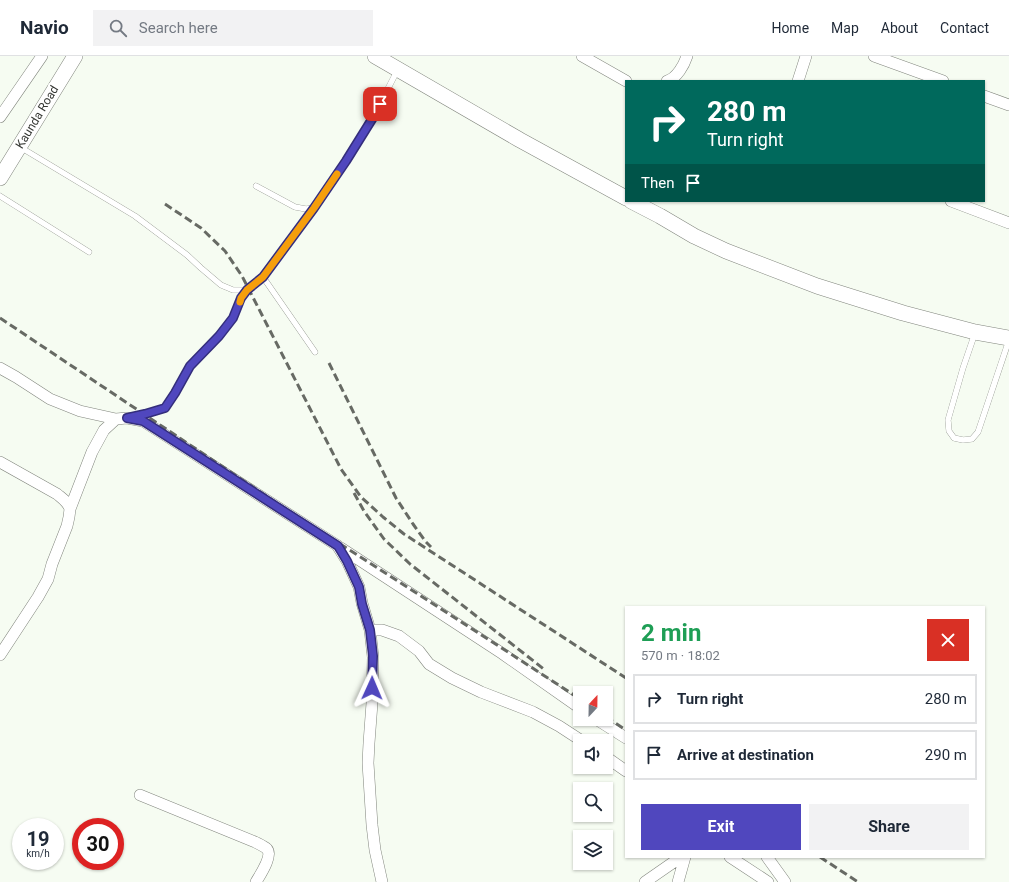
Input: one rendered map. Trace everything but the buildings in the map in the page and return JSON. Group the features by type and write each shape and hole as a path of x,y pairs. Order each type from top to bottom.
{"main road":[{"name":"Kaunda Road","path":"0,178 75,56"},
{"path":"375,56 520,140 625,197"},
{"path":"633,202 694,236 726,251 817,286 904,313 975,332 1009,339"}],"street":[{"path":"0,117 42,56"},
{"path":"582,56 625,81"},
{"path":"670,80 679,72 685,63 687,56"},
{"path":"798,80 806,56"},
{"path":"874,56 940,80"},
{"path":"985,96 1009,105"},
{"path":"954,202 1009,224"},
{"path":"0,368 50,399 80,411 143,421 498,650 573,703"},
{"path":"0,655 48,579 52,564 67,526 70,509 92,452 104,430 122,418"},
{"path":"0,462 57,494 65,500 70,509"},
{"path":"338,546 359,587 362,604 370,630 373,656 368,763 375,850 382,882"},
{"path":"370,630 382,630 399,636 419,651 429,664 452,678 481,692 533,712 573,735"},
{"path":"607,726 625,737"},
{"path":"613,762 625,771"},
{"path":"140,795 255,842 266,848 269,852 268,860 256,882"},
{"path":"645,882 680,858"},
{"path":"678,882 685,858"},
{"path":"732,858 768,882"},
{"path":"768,858 785,882"}],"lane":[{"path":"122,418 145,414 165,408 190,366 219,336 233,318 241,298 247,290 263,277 314,208 374,116 399,69"},
{"path":"19,146 135,216 187,255 221,284 233,290 247,290"},
{"path":"256,186 295,206 306,209 314,208"},
{"path":"0,196 89,252"},
{"path":"263,277 315,352"},
{"path":"975,332 948,420 949,431 954,438 963,440 972,439 978,432 1009,339"}],"railway":[{"path":"165,204 201,228 225,251 242,276 341,469 361,497 404,534 625,677"},
{"path":"0,318 289,511 573,694"},
{"path":"329,363 396,498 413,524 431,547"},
{"path":"354,493 364,511 384,539 410,564 545,670"},
{"path":"613,722 625,729"},
{"path":"822,858 858,882"}],"slow traffic":[{"path":"240,302 247,290 263,277 337,174"}],"route":[{"path":"372,688 373,656 370,630 362,604 359,587 338,546 143,421 127,418 165,408 190,366 219,336 233,318 241,298 247,290 263,277 314,208 346,161 380,104"}]}
